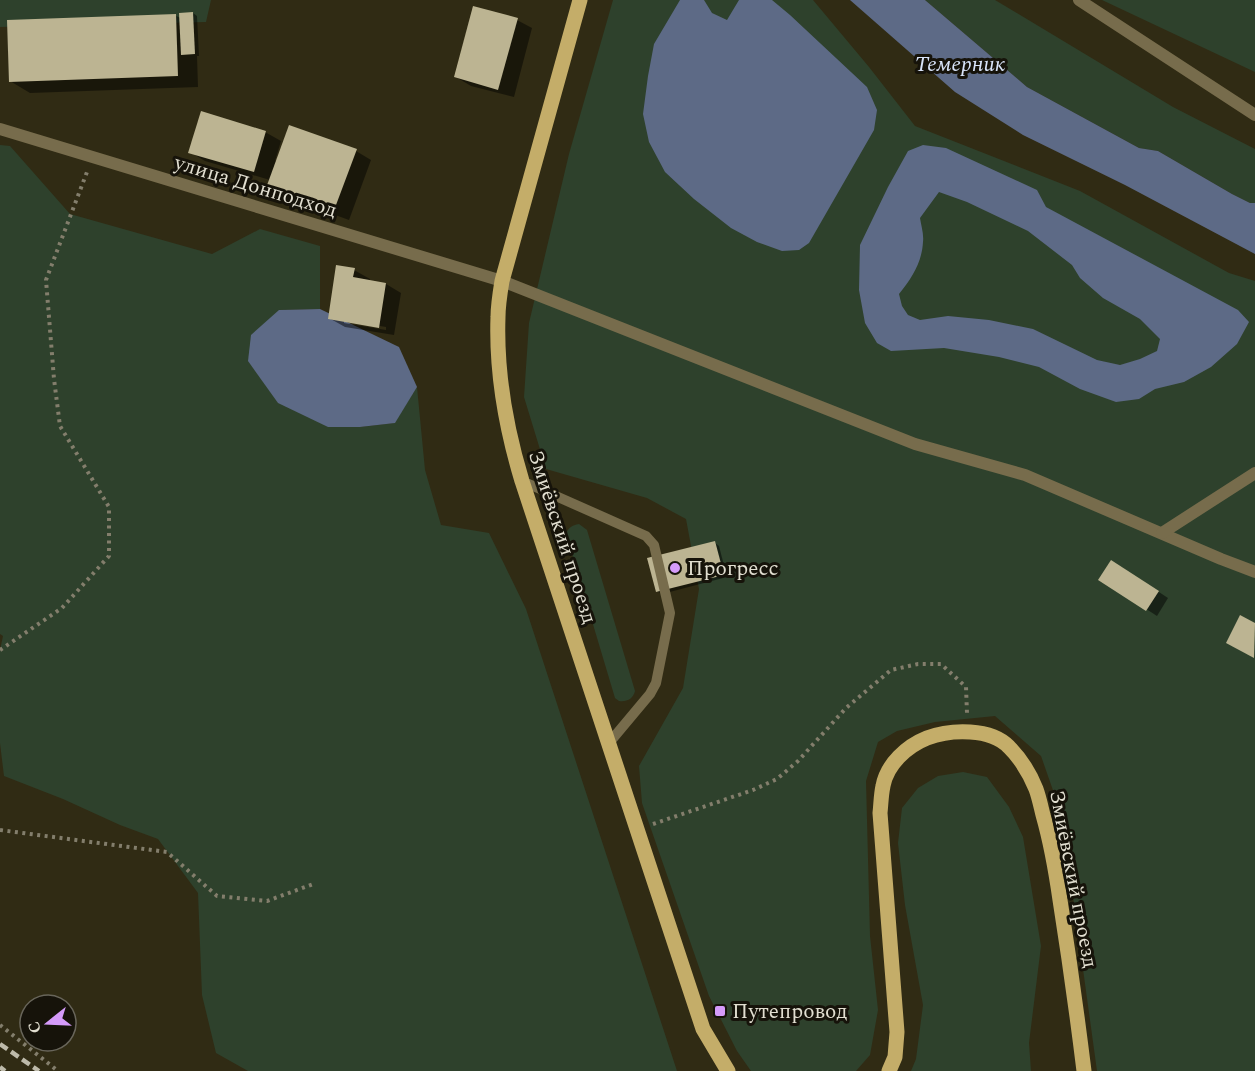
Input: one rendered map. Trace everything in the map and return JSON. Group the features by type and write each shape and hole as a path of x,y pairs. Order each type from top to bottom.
{"main road":[{"name":"Змиёвский проезд","path":"580,0 502,281 498,317 503,403 522,481 703,1029 728,1071"},
{"name":"Змиёвский проезд","path":"889,1071 895,1057 897,1032 880,813 883,784 893,764 907,749 928,738 968,732 989,735 1008,746 1024,765 1037,790 1056,875 1084,1071"}],"street":[{"path":"1079,0 1255,115"},
{"name":"улица Донподход","path":"0,129 502,281 915,444 1025,475 1255,572"},
{"path":"1162,533 1255,473"}],"lane":[{"path":"522,481 646,536 654,545 670,614 656,683 650,694 609,743"}],"path":[{"path":"0,650 62,608 109,556 109,507 60,426 46,280 92,157"},
{"path":"638,829 753,790 777,779 798,761 846,708 891,670 918,664 941,664 966,687 968,732"},
{"path":"0,830 167,852 217,896 267,901 316,883"},
{"path":"0,1024 57,1071"}],"green space":[{"path":"0,0 211,0 206,22 0,27"},
{"path":"613,0 813,0 915,126 1080,191 1229,273 1255,281 1255,1071 1097,1071 1062,816 1041,756 995,716 935,722 897,731 878,742 866,781 870,936 878,1010 870,1055 856,1071 751,1071 737,1051 709,996 642,803 639,766 683,688 699,589 686,519 647,498 546,469 524,397 529,323 569,154"},
{"path":"925,0 995,0 1173,107 1255,149 1255,203 1250,203 1232,194 1158,151 1139,148 1027,87"},
{"path":"1102,0 1255,0 1255,72"},
{"path":"0,145 10,146 70,214 212,254 260,229 320,246 320,309 279,310 328,427 360,427 394,423 417,387 425,470 441,525 489,533 526,609 677,1071 248,1071 216,1053 202,995 198,893 158,839 4,776 0,743 0,650 3,636 0,634"},
{"path":"579,524 587,530 635,691 633,696 627,700 619,701 615,698 566,534 571,527"},
{"path":"963,772 987,777 1009,807 1023,837 1041,946 1029,1043 1031,1071 911,1071 916,1059 923,1005 905,905 898,843 902,808 918,788 938,776"}],"water":[{"path":"680,0 704,0 712,13 727,20 739,0 772,0 867,87 877,110 874,130 809,243 799,250 782,251 757,242 731,228 694,199 665,172 649,142 643,114 654,44"},
{"name":"Темерник","path":"850,0 925,0 1027,87 1139,148 1158,151 1232,194 1250,203 1255,203 1255,254 1125,185 1023,135 955,92"},
{"path":"923,145 946,148 1037,190 1046,207 1238,310 1249,322 1237,344 1211,367 1184,382 1155,389 1139,399 1116,402 1080,389 1039,367 999,357 944,348 891,351 877,343 865,323 859,290 860,245 908,151","holes":["939,192 967,202 1028,231 1072,265 1080,278 1103,298 1140,319 1160,339 1157,351 1120,365 1097,360 1033,329 989,320 948,316 920,320 908,315 902,306 899,294 912,276 921,256 923,233 920,218"]},
{"path":"320,309 399,347 417,387 395,423 360,427 328,427 278,403 248,361 251,335 279,310"}],"building":[{"path":"473,6 518,18 498,90 454,77"},
{"path":"193,12 195,54 181,55 179,13"},
{"path":"176,14 178,76 9,82 7,20"},
{"path":"201,111 266,131 254,172 188,153"},
{"path":"289,125 357,149 333,213 266,188"},
{"path":"336,265 355,268 353,277 386,283 379,328 328,319"},
{"path":"715,541 724,575 656,592 647,558"},
{"path":"1111,560 1159,591 1146,611 1098,580"},
{"path":"1240,615 1255,623 1254,658 1226,643"}],"railway":[{"path":"0,1044 39,1071"},
{"path":"0,1067 5,1071"}],"place":[{"name":"Прогресс","path":"675,568"},
{"name":"Путепровод","path":"720,1011"}]}
